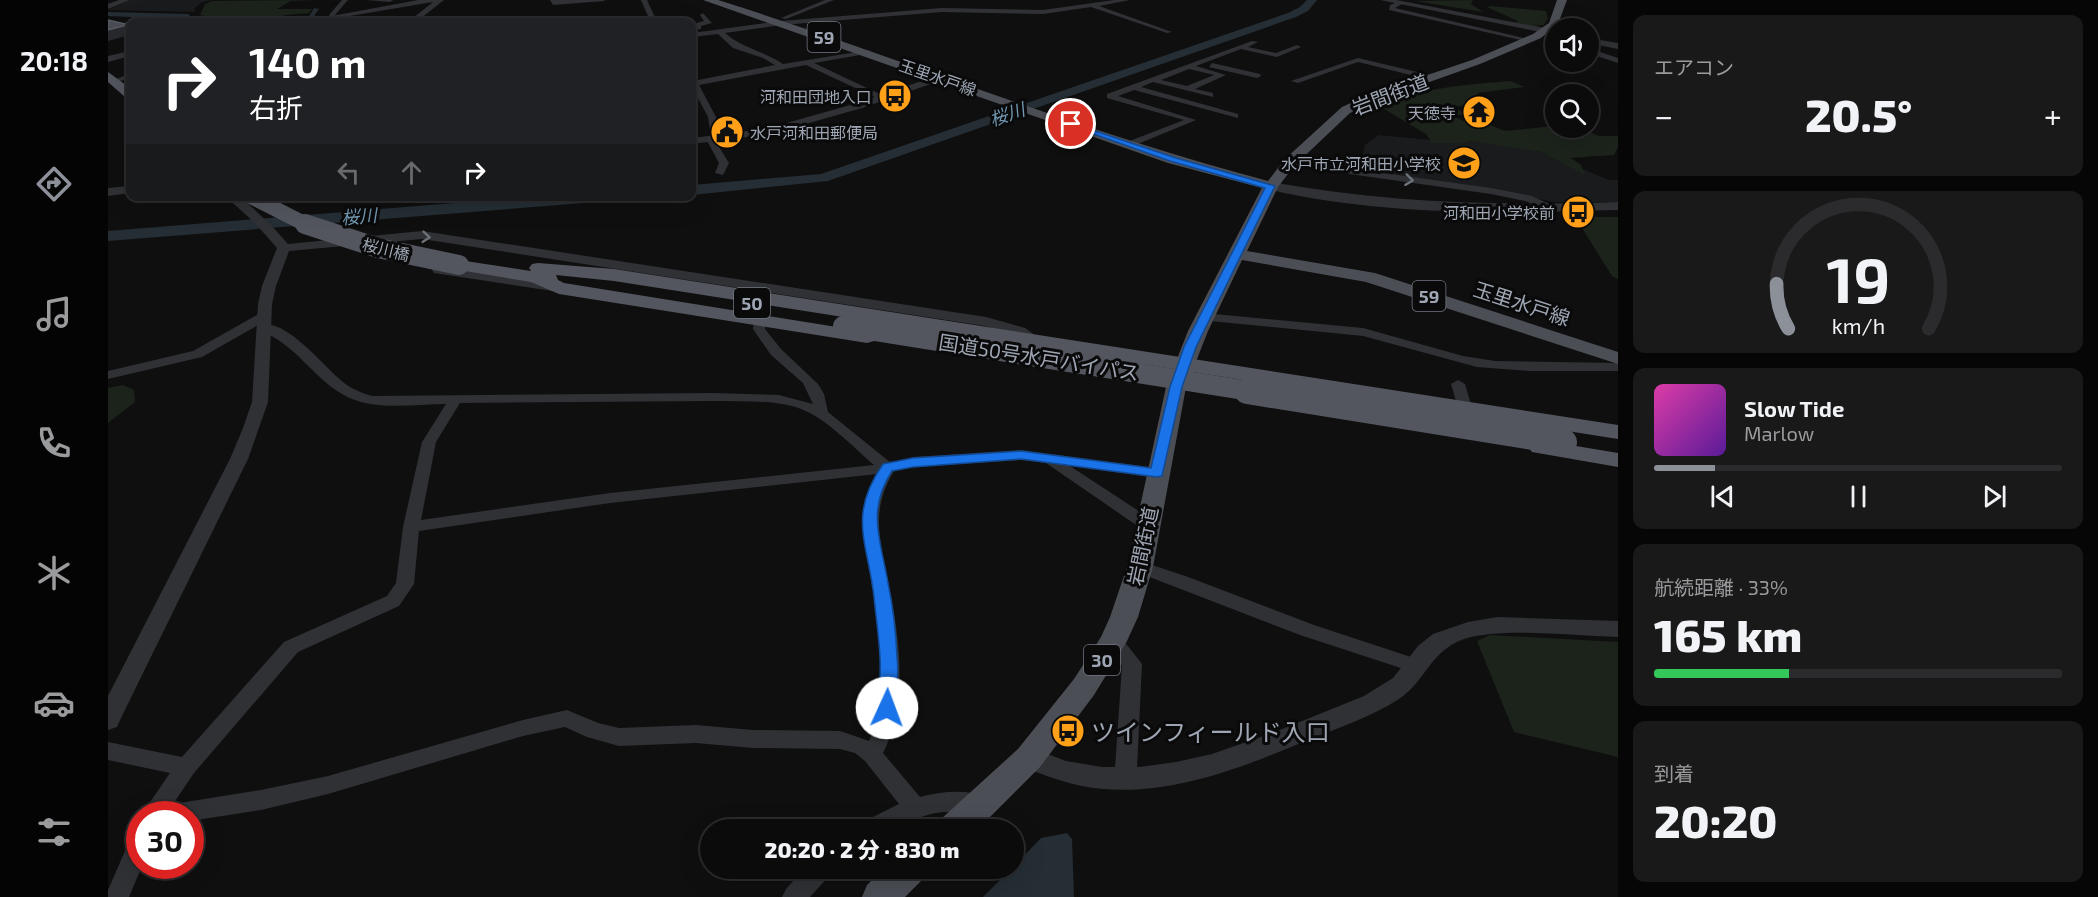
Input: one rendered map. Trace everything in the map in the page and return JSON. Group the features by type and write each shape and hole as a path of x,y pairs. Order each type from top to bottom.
{"highway":[{"path":"110,82 126,92"},
{"path":"110,82 126,101"},
{"name":"桜川橋","path":"259,201 299,222 342,237 389,250 464,261"},
{"name":"桜川橋","path":"281,201 314,218 354,232 464,261"},
{"name":"国道50号水戸バイパス","path":"464,261 1562,437 1618,451"},
{"path":"536,272 559,288 760,320 1180,376 1465,408 1618,432"},
{"path":"536,272 614,275 1034,340 1180,376 1618,460"},
{"name":"国道50号水戸バイパス","path":"1562,437 1618,440"}],"main road":[{"name":"玉里水戸線","path":"708,0 779,22 1193,166 1270,186"},
{"path":"1555,18 1562,0"},
{"name":"岩間街道","path":"965,819 1029,758 1084,687 1113,641 1124,617 1140,567 1157,473 1180,376 1204,317 1270,186 1289,164 1351,107 1545,34"},
{"name":"玉里水戸線","path":"1236,254 1369,276 1618,358"},
{"path":"880,897 899,879"}],"street":[{"path":"108,7 126,0"},
{"path":"333,17 332,15 345,0"},
{"path":"370,0 390,0"},
{"path":"327,18 431,0"},
{"path":"417,18 440,0"},
{"path":"553,0 553,3 603,0"},
{"path":"582,18 603,0"},
{"path":"644,0 652,18"},
{"path":"800,0 813,7"},
{"path":"779,22 831,0"},
{"path":"696,34 779,22 937,10 1043,12 1127,0"},
{"path":"1384,0 1545,31"},
{"path":"929,3 919,4 937,10"},
{"path":"1400,3 1392,6 1391,9 1446,24 1529,40"},
{"path":"1093,6 1169,32"},
{"path":"703,15 709,23 696,24 705,33"},
{"path":"719,31 736,46 766,56 782,67"},
{"path":"1130,144 1192,120 1110,96 1254,42"},
{"path":"1599,42 1617,45"},
{"path":"1599,47 1617,45"},
{"path":"1241,47 1277,55 1297,47"},
{"path":"696,84 704,80 866,52"},
{"path":"1599,53 1618,61"},
{"path":"108,59 126,55"},
{"path":"1295,81 1358,60 1431,78"},
{"path":"1201,62 1257,76"},
{"path":"808,63 882,97"},
{"path":"1187,89 1222,75 1188,66"},
{"path":"110,82 126,77"},
{"path":"696,141 766,132 939,78"},
{"path":"1153,80 1210,95"},
{"path":"1133,87 1235,116"},
{"path":"696,90 712,117 713,139 724,162 720,173"},
{"path":"1289,164 1491,191 1528,198 1553,208"},
{"path":"1270,186 1348,200 1553,208 1618,206"},
{"path":"108,192 126,190"},
{"path":"108,720 239,459 260,402 264,321 269,286 283,252 278,239 238,201"},
{"path":"283,252 422,235 986,322 1020,331 1034,340"},
{"path":"283,252 343,249 460,274 559,288"},
{"path":"1204,317 1365,332 1441,355 1479,363 1529,367 1618,367"},
{"path":"760,320 759,329 778,355 811,383 819,396 821,414"},
{"path":"108,375 197,354 264,321"},
{"path":"264,321 296,345 342,388 371,400 754,398 792,402 821,414 888,468"},
{"path":"1458,384 1465,408"},
{"path":"162,801 186,767 291,646 393,601 405,584 411,527 429,441 455,400"},
{"path":"411,527 610,498 888,468 913,462 992,456 1021,455 1052,461 1157,473"},
{"path":"1052,461 1107,500 1148,525"},
{"path":"872,754 882,734 887,708 889,658 880,582 870,541 870,513 876,484 888,468"},
{"path":"1140,567 1170,576 1308,631 1383,653 1416,666"},
{"path":"1029,758 1049,768 1076,775 1128,780 1177,774 1282,740 1364,706 1401,685 1433,646 1451,635 1497,626 1618,629"},
{"path":"1113,641 1132,663 1126,768 1128,780"},
{"path":"204,809 261,800 328,785 523,728 567,718 594,731 620,737 696,734 753,739 840,740 862,747 872,754 915,808"},
{"path":"108,751 186,767"},
{"path":"892,819 915,808 945,801 969,801 982,804"},
{"path":"117,897 126,875"},
{"path":"794,897 811,879"}],"shaded area":[{"path":"130,0 212,0 202,2 194,9 196,12 108,10"},
{"path":"317,0 291,1 277,9 312,9 309,13 285,15 281,18 211,18 200,15 205,4 212,1"},
{"path":"1473,0 1471,4 1483,12 1415,1"},
{"path":"1487,7 1546,11 1548,18 1545,18 1544,25 1532,26 1516,23 1518,21"},
{"path":"108,12 189,14 191,18 152,18 108,16"},
{"path":"1511,81 1524,87 1478,93 1474,103 1454,107 1465,114 1452,116 1471,124 1485,123 1505,131 1545,127 1545,138 1618,136 1618,147 1614,155 1571,158 1581,165 1585,175 1541,152 1470,141 1432,143 1426,134 1384,109 1409,96 1462,85"},
{"name":"水戸市立河和田小学校","path":"1378,135 1453,142 1453,139 1524,148 1547,154 1609,180 1618,180 1618,202 1554,202 1481,187 1358,172 1365,145"},
{"path":"1582,217 1618,217 1618,279 1612,276 1577,220"},
{"path":"123,385 134,390 135,402 108,423 108,388"},
{"path":"1490,635 1618,642 1618,757 1514,732 1477,641"},
{"path":"1067,833 1072,839 1074,897 983,897 1001,879 1024,879 1024,856 1041,838"}],"building":[{"path":"108,20 126,23 126,25 108,30"}],"waterway":[{"name":"桜川","path":"696,190 823,178 1292,15 1304,9 1312,0"},
{"path":"310,18 316,9"},
{"name":"桜川","path":"108,236 546,201"}],"place":[{"name":"河和田団地入口","path":"895,96"},
{"name":"天徳寺","path":"1479,112"},
{"name":"水戸河和田郵便局","path":"727,132"},
{"name":"水戸市立河和田小学校","path":"1464,163"},
{"name":"河和田小学校前","path":"1578,212"},
{"name":"ツインフィールド入口","path":"1068,731"}],"route":[{"path":"887,708 889,658 880,582 870,541 870,513 876,484 888,468 913,462 992,456 1021,455 1052,461 1157,473 1176,387 1190,347 1270,186 1173,160 1071,124"}]}
